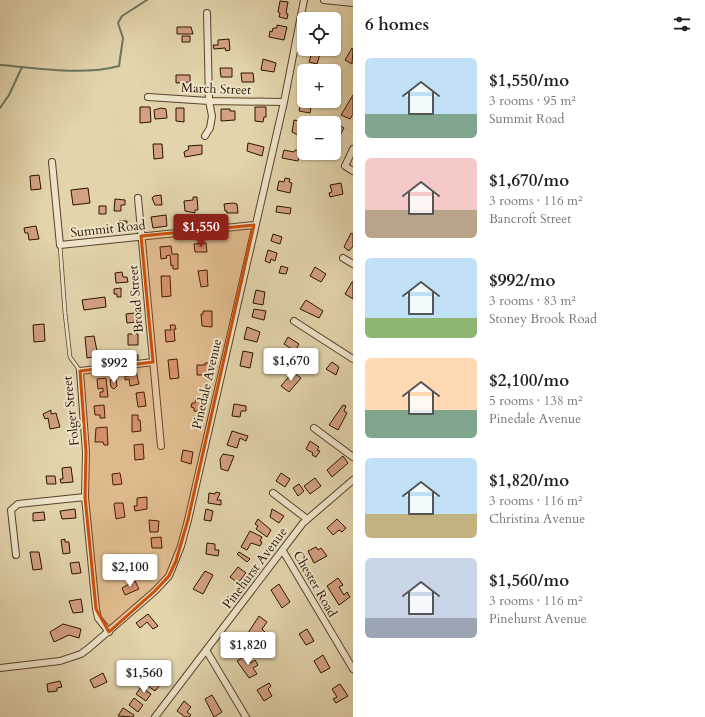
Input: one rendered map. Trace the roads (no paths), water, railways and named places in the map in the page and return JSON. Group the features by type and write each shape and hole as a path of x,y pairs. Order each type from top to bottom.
{"street":[{"name":"Pinedale Avenue","path":"0,668 53,662 68,659 84,652 109,632 162,583 171,572 178,556 188,520 254,225 284,102 304,0"},
{"path":"324,0 353,3"},
{"path":"205,136 210,128 212,116 209,101 207,13"},
{"name":"March Street","path":"148,97 209,101 284,102"},
{"path":"353,149 345,166 353,171"},
{"name":"Folger Street","path":"52,162 60,245"},
{"name":"Broad Street","path":"138,198 161,446"},
{"name":"Summit Road","path":"60,245 254,225"},
{"path":"344,258 353,264"},
{"path":"294,321 353,359"},
{"path":"80,371 153,362"},
{"name":"Folger Street","path":"80,371 86,452 85,497 96,609 98,618 109,632"},
{"path":"314,428 353,457"},
{"name":"Pinehurst Avenue","path":"154,717 307,519 353,480"},
{"path":"273,493 307,519"},
{"path":"16,555 11,510 18,504 85,497"},
{"name":"Chester Road","path":"283,551 353,670"},
{"path":"206,650 246,717"}],"lane":[{"name":"Folger Street","path":"60,245 64,313 70,357 80,371"}],"waterway":[{"path":"0,65 75,71 105,69 119,66 123,38 118,23 122,16 147,0"},
{"path":"0,108 9,95 22,67"}]}
